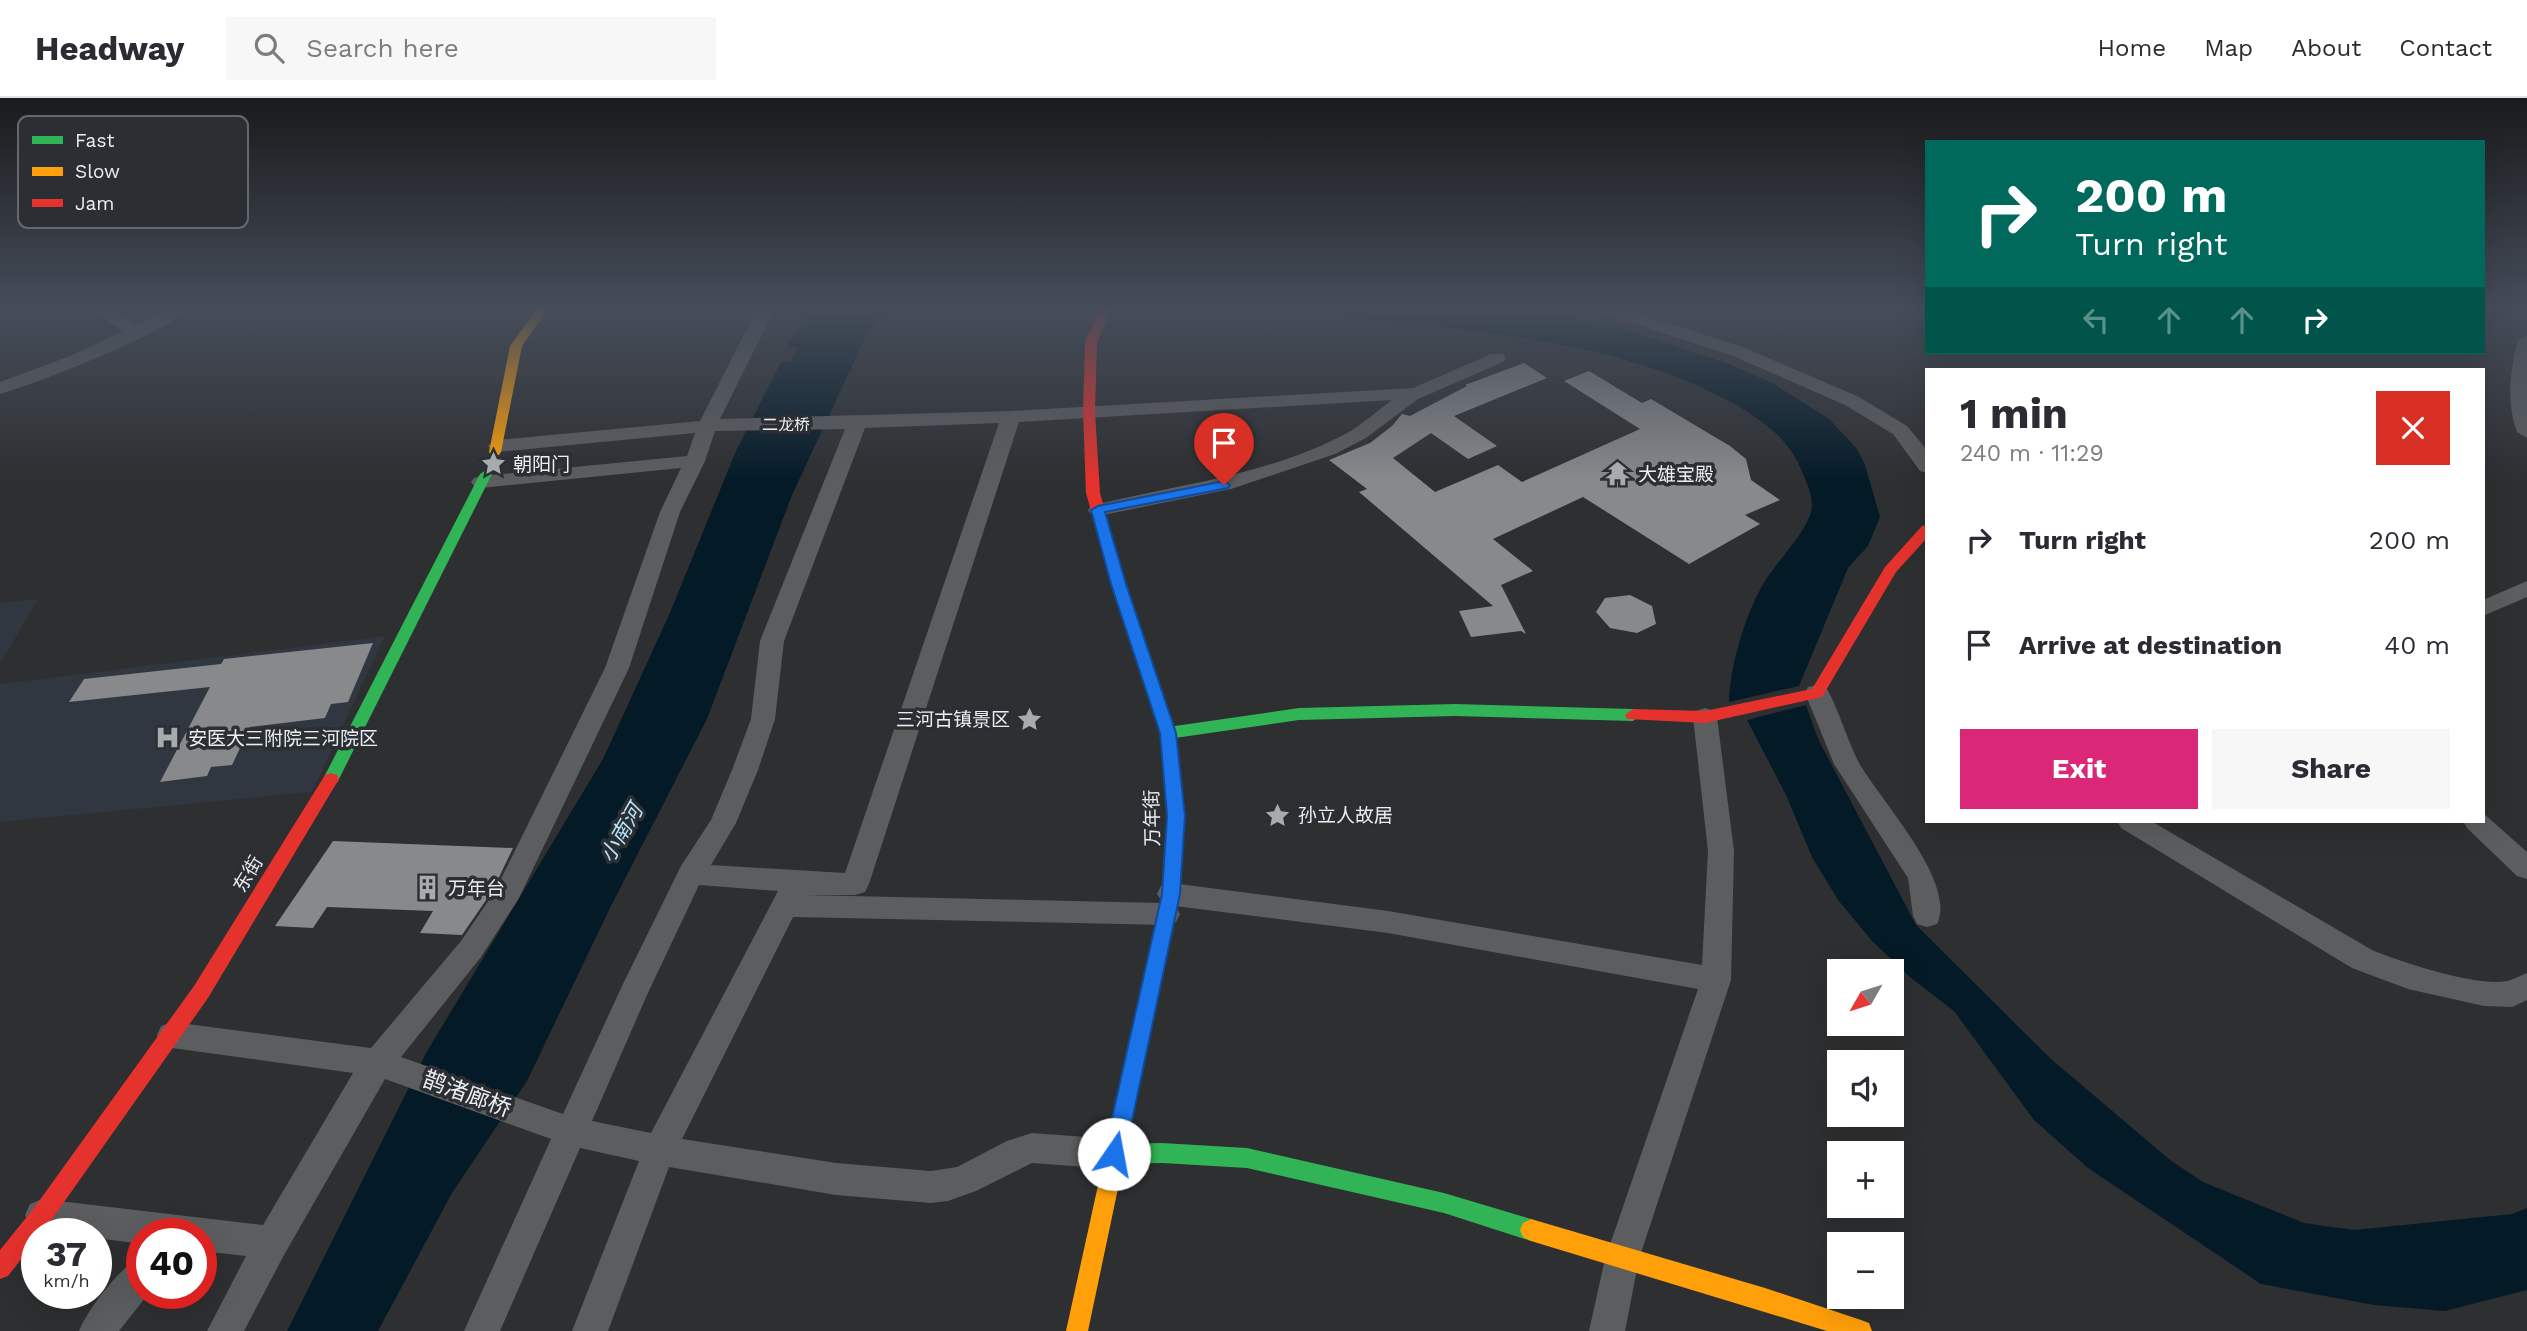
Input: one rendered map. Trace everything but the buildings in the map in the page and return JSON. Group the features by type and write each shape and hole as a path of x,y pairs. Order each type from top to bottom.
{"street":[{"path":"0,388 58,367"},
{"path":"496,449 512,367"},
{"path":"225,1331 272,1243 377,1063 471,949 505,898 617,668 670,512 715,425 741,367"},
{"name":"万年街","path":"1077,1331 1168,904 1176,816 1168,733 1119,584 1093,493 1089,412 1090,367"},
{"path":"1098,510 1224,485 1328,450 1359,434 1415,393 1477,367"},
{"path":"1773,367 1852,401 1900,430 1925,464"},
{"path":"2520,367 2519,396 2527,432"},
{"name":"二龙桥","path":"496,449 715,425 1011,417 1415,393"},
{"path":"791,894 855,884 1011,417"},
{"path":"482,1331 632,995 691,874 723,823 745,770 763,719 772,641 852,423"},
{"path":"484,478 695,461"},
{"name":"东街","path":"0,1268 42,1215 201,992 331,779 484,478"},
{"path":"1168,733 1299,714 1455,709 1712,717 1817,693 1890,570 1925,531"},
{"path":"2485,608 2527,588"},
{"path":"1817,693 1847,764 1921,876 1927,916"},
{"path":"1607,1331 1622,1259 1716,981 1721,851 1712,717"},
{"path":"2133,823 2362,959 2408,977 2484,993 2512,993 2527,985"},
{"path":"2478,823 2527,868"},
{"path":"691,874 791,894 1168,904 1388,922 1716,981"},
{"path":"590,1331 659,1150 791,894"},
{"name":"鹊渚廊桥","path":"172,1035 377,1063 573,1132 659,1150 836,1179 931,1186 964,1180 1018,1152 1032,1148 1114,1154"},
{"path":"1114,1154 1162,1153 1247,1158 1444,1203 1622,1259 1766,1315 1861,1331"},
{"path":"42,1215 126,1226"},
{"path":"217,1237 272,1243"},
{"path":"97,1331 126,1294"}],"shaded area":[{"path":"38,599 0,664 0,603"},
{"name":"安医大三附院三河院区","path":"385,636 312,792 0,822 0,684"}],"water":[{"name":"小南河","path":"779,367 852,367 792,495 707,719 611,906 527,1081 452,1193 378,1331 287,1331 426,1053 603,759 669,615 736,451"},
{"path":"1645,367 1735,367 1772,383 1829,419 1857,449 1865,465 1880,517 1868,546 1848,568 1799,686 1729,702 1736,656 1746,623 1765,581 1806,523 1812,505 1809,489 1789,448 1770,428 1747,411 1677,377"},
{"path":"1806,705 1818,739 1916,925 2051,1059 2170,1160 2203,1182 2304,1223 2354,1230 2512,1214 2527,1208 2527,1290 2445,1311 2374,1305 2261,1284 2088,1168 2034,1120 1954,1011 1904,971 1904,959 1891,959 1873,942 1838,900 1812,857 1786,795 1747,720"}],"traffic: fast":[{"path":"331,779 486,474"},
{"path":"1168,733 1299,714 1455,710 1633,715"},
{"path":"1114,1154 1162,1153 1247,1158 1444,1203 1531,1230"}],"traffic: slow":[{"path":"495,452 512,367"},
{"path":"1077,1331 1171,894 1176,816 1172,780"},
{"path":"1531,1230 1765,1299 1861,1331"}],"traffic: jam":[{"path":"1090,367 1089,412 1093,493 1119,584 1168,733 1172,780"},
{"path":"1633,715 1705,717 1817,693 1890,570 1925,531"},
{"path":"0,1268 42,1215 201,992 331,779"}],"place":[{"name":"朝阳门","path":"493,464"},
{"name":"大雄宝殿","path":"1618,474"},
{"name":"三河古镇景区","path":"1030,719"},
{"name":"安医大三附院三河院区","path":"168,738"},
{"name":"孙立人故居","path":"1278,815"},
{"name":"万年台","path":"428,888"}],"route":[{"path":"1114,1154 1171,894 1176,816 1168,733 1119,584 1098,510 1224,485"}]}
